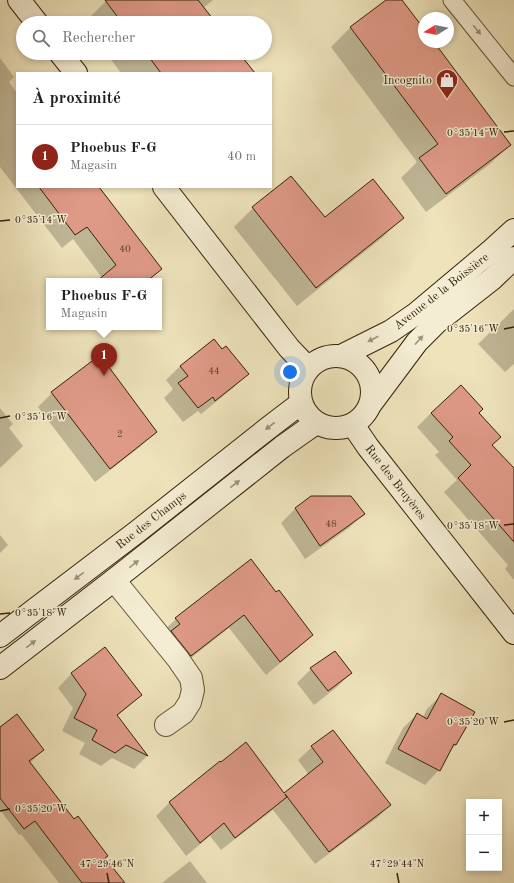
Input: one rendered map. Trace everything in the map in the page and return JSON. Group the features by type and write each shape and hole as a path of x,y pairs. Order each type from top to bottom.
{"street":[{"path":"19,0 32,16"},
{"path":"66,60 75,72"},
{"path":"165,188 289,348 308,368"},
{"name":"Avenue de la Boissière","path":"341,356 391,331 417,313 514,230"},
{"name":"Avenue de la Boissière","path":"370,405 417,342 437,322 492,278 514,258"},
{"path":"329,356 341,356 353,360 363,367 370,378 373,391 370,405 364,416 353,425 341,428 328,428 316,423 307,414 301,403 299,391 302,379 308,368 318,360 329,356"},
{"name":"Rue des Champs","path":"0,636 132,536 267,428 301,403"},
{"name":"Rue des Champs","path":"0,668 282,447 316,423"},
{"name":"Rue des Bruyères","path":"353,425 368,447 514,633"},
{"path":"114,580 178,659 191,678 193,690 190,702 183,713 166,725"}],"lane":[{"path":"452,0 514,77"}],"building":[{"path":"105,0 198,0 211,16 117,16"},
{"path":"386,0 402,0 418,21 418,48 438,48 511,145 446,194 419,158 438,144 350,27"},
{"path":"151,60 245,60 254,72 160,72"},
{"path":"291,176 325,217 373,179 404,218 316,288 252,207"},
{"path":"40,188 100,188 162,269 151,278 101,278 116,265 87,227 75,235"},
{"path":"214,339 222,349 226,346 249,374 215,401 213,397 198,408 178,383 188,376 180,366"},
{"path":"100,355 157,432 110,469 51,392"},
{"path":"461,385 483,409 479,413 501,437 492,445 514,468 514,542 458,478 471,465 449,441 453,437 431,413"},
{"path":"311,496 351,496 365,514 320,546 295,508"},
{"path":"251,559 276,592 279,590 313,635 280,662 244,615 191,656 171,631 180,624 175,618"},
{"path":"105,647 142,695 117,715 148,756 126,745 115,753 92,740 97,730 74,718 86,694 71,673"},
{"path":"335,651 352,673 328,691 310,668"},
{"path":"441,693 475,712 456,745 454,744 440,771 398,749 417,713 427,719"},
{"path":"17,714 44,750 29,761 74,819 78,816 108,856 105,858 125,883 82,883 35,821 24,829 0,798 0,727"},
{"path":"333,730 391,805 329,852 285,794 287,797 235,838 224,823 200,843 169,802 246,742 284,793 323,762 311,746"}],"place":[{"name":"Incognito","path":"447,100"},
{"name":"Phoebus F-G","path":"104,376"}]}
